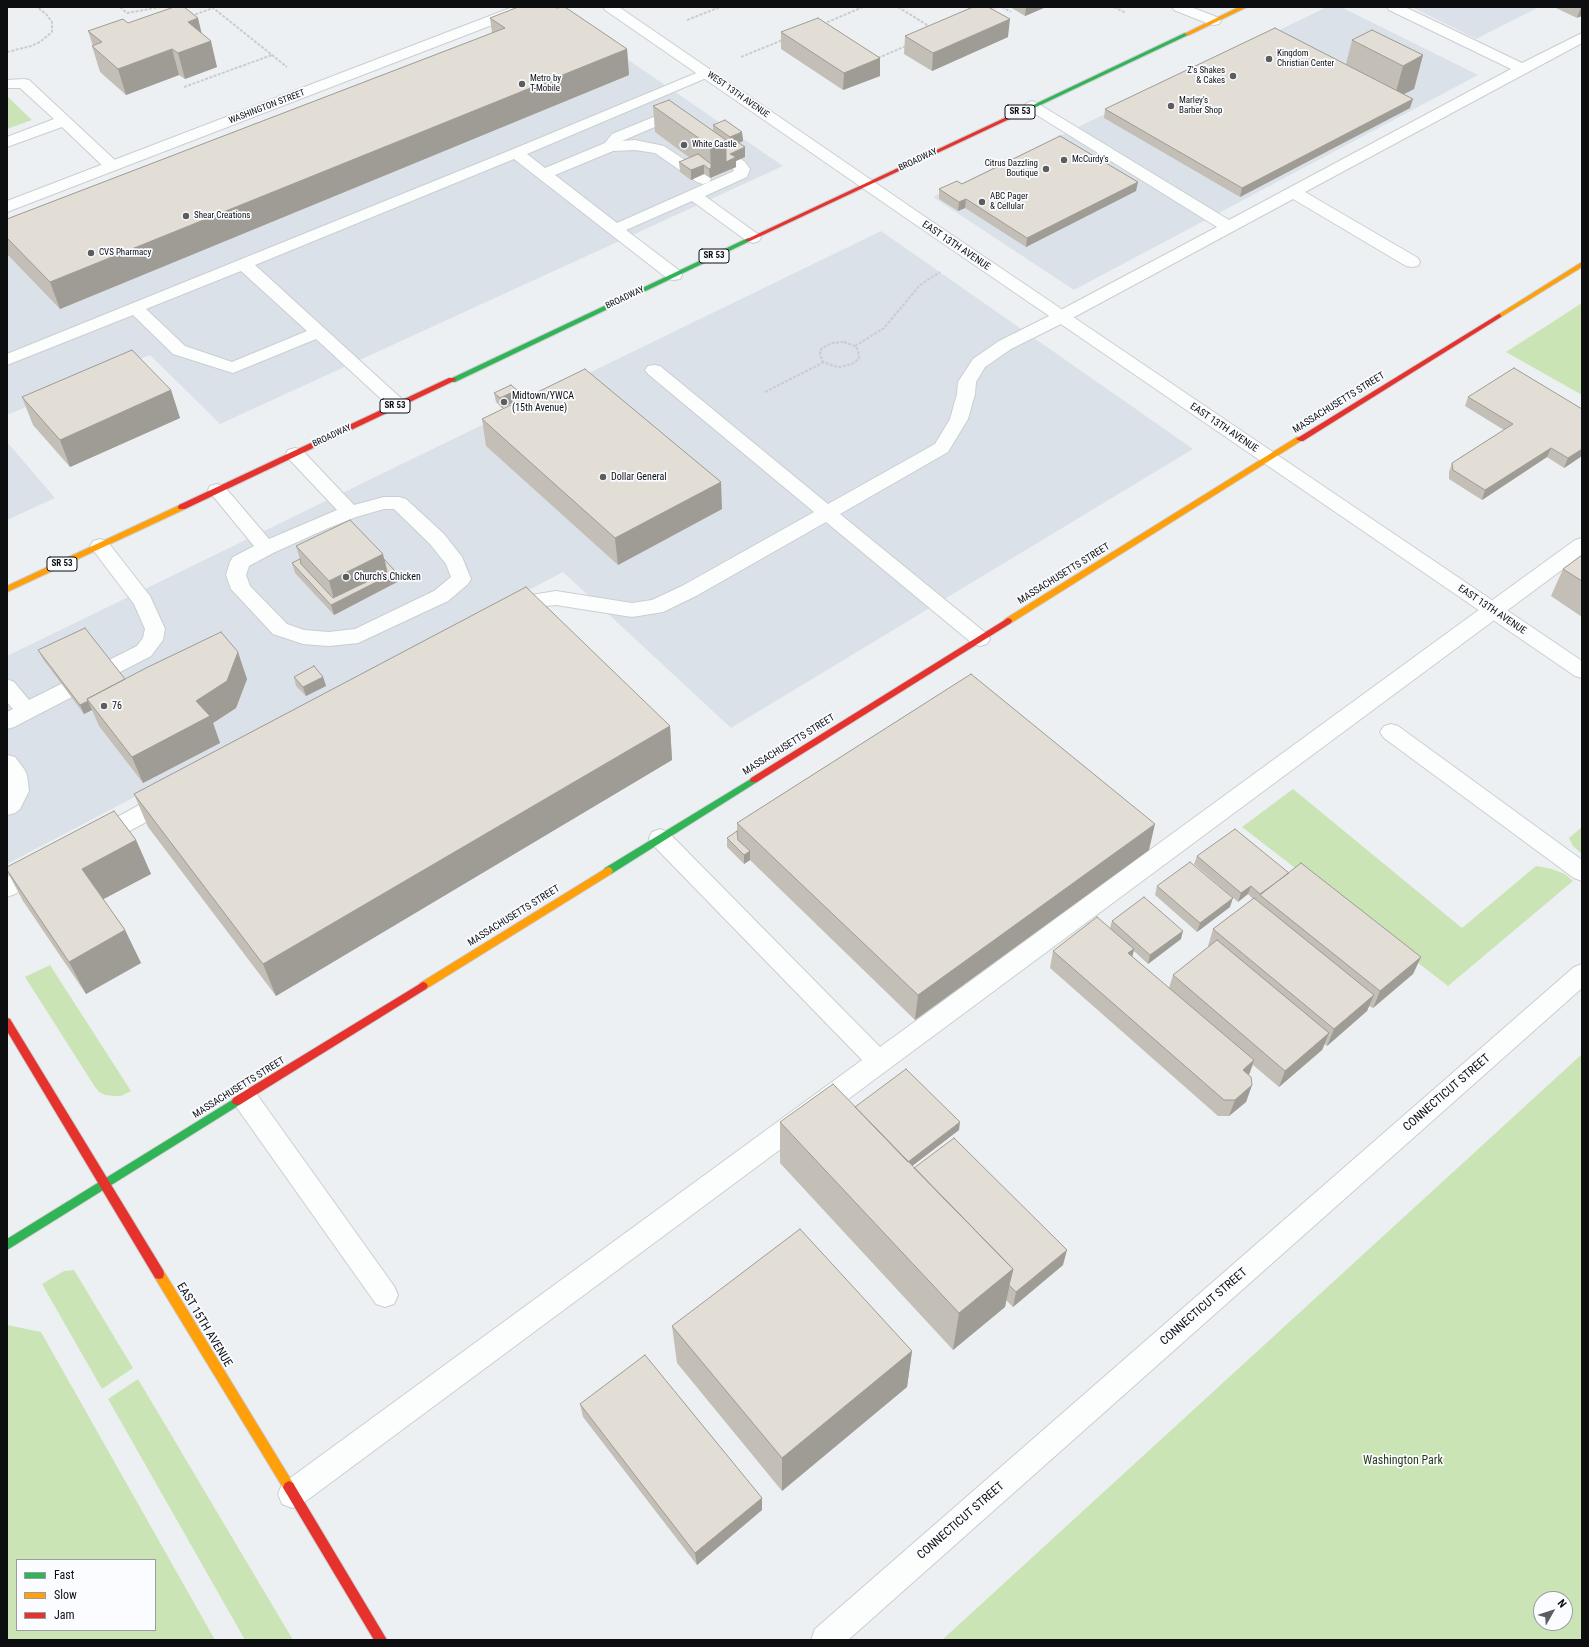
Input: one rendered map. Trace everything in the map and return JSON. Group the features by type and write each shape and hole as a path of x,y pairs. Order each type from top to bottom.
{"main road":[{"name":"BROADWAY","path":"7,589 1244,7"},
{"name":"MASSACHUSETTS STREET","path":"7,1245 1582,264"},
{"name":"EAST 15TH AVENUE","path":"7,1022 381,1640"}],"street":[{"name":"WASHINGTON STREET","path":"7,207 526,7"},
{"name":"WEST 13TH AVENUE","path":"610,7 866,184"},
{"path":"1179,7 1214,21"},
{"path":"1394,7 1522,69"},
{"path":"497,620 532,601 556,598 583,601 608,607 632,610 656,607 689,591 942,448 959,419 966,394 967,382 979,363 1005,345 1061,317 1582,37"},
{"path":"7,360 516,153 706,73"},
{"path":"7,84 24,83 112,166"},
{"path":"1032,106 1229,227"},
{"path":"611,146 617,137 661,119 669,118 684,121 720,152 739,165 742,172 737,176 616,229"},
{"path":"7,142 64,121"},
{"path":"544,174 611,146 635,145 659,149 674,158 703,179 700,192"},
{"path":"516,153 674,274"},
{"name":"EAST 13TH AVENUE","path":"866,184 1582,671"},
{"path":"700,192 753,238"},
{"path":"1293,192 1412,262"},
{"path":"244,264 398,405"},
{"path":"135,308 179,350 233,368 318,332"},
{"path":"654,370 980,639"},
{"path":"294,454 350,512"},
{"path":"217,490 266,548"},
{"path":"384,503 399,503 437,539 451,556 455,562 461,579 441,596 358,636 329,639 303,637 280,629 241,589 236,575 240,562 266,548 350,512 384,503"},
{"path":"292,1494 1582,545"},
{"path":"7,721 144,651 153,640 155,629 143,601 100,546"},
{"path":"7,687 26,711"},
{"path":"1391,732 1582,872"},
{"path":"7,763 16,775 18,791 12,803 7,807"},
{"path":"78,849 183,792"},
{"path":"660,838 878,1062"},
{"path":"7,888 57,860"},
{"name":"CONNECTICUT STREET","path":"826,1640 1582,974"},
{"path":"244,1097 385,1295"}],"path":[{"path":"7,52 31,46 40,42 52,32 52,22 46,14 37,7"},
{"path":"120,7 127,13 161,7"},
{"path":"185,18 213,7 288,67"},
{"path":"687,20 720,7"},
{"path":"821,24 863,7"},
{"path":"898,7 932,28"},
{"path":"989,10 996,7"},
{"path":"1002,7 1010,12"},
{"path":"1114,7 1126,13"},
{"path":"741,57 785,39"},
{"path":"876,59 911,44"},
{"path":"184,87 272,55"},
{"path":"855,346 884,328 920,285 942,271"},
{"path":"837,342 844,342 855,346 859,354 859,358 852,364 840,367 824,362 820,356 820,352 826,345 837,342"},
{"path":"765,392 824,362"}],"shaded area":[{"path":"1327,7 1341,7 1478,75 1074,290 933,197"},
{"path":"1412,7 1539,7 1476,39"},
{"path":"560,13 783,166 220,424 150,355 7,415 7,233"},
{"path":"881,231 1193,449 731,728 563,572 7,864 7,656"},
{"path":"7,442 55,498 7,520"}],"green space":[{"path":"7,96 32,120 7,129"},
{"path":"1582,303 1582,395 1506,352"},
{"path":"1293,789 1462,928 1536,866 1552,869 1565,874 1573,881 1448,986 1242,827"},
{"path":"1582,827 1582,854 1573,846 1569,838"},
{"path":"50,965 131,1091 121,1096 105,1095 99,1092 95,1087 25,977"},
{"name":"Washington Park","path":"1582,1054 1582,1640 942,1640"},
{"path":"74,1270 133,1368 102,1389 42,1284 64,1271"},
{"path":"7,1325 41,1332 215,1640 7,1640"},
{"path":"138,1379 293,1640 245,1640 108,1399"}],"building":[{"path":"174,7 184,7 198,18 188,22 211,41 178,53 172,49 118,69 92,46 102,42 88,31 123,19 128,23"},
{"path":"518,7 565,7 627,49 50,282 7,238 7,219 505,28 490,18"},
{"path":"973,7 988,7 1010,19 933,53 905,36"},
{"path":"818,18 880,58 844,73 781,32"},
{"path":"1275,28 1413,99 1242,188 1105,109"},
{"path":"1372,30 1423,55 1403,66 1352,40"},
{"path":"669,100 726,140 710,146 653,106"},
{"path":"725,120 742,132 730,137 713,125"},
{"path":"1060,136 1138,182 1027,238 966,199 959,202 939,189 957,181 962,184"},
{"path":"733,139 745,147 730,154 736,157 726,162 726,143"},
{"path":"698,154 711,164 711,168 709,169 704,165 691,170 679,162"},
{"path":"132,350 171,390 60,440 22,397"},
{"path":"1514,368 1582,409 1582,449 1568,458 1551,448 1485,490 1453,470 1452,463 1513,424 1468,397"},
{"name":"Dollar General","path":"585,369 721,482 615,538 482,419"},
{"path":"511,385 517,390 500,398 494,393"},
{"path":"350,520 383,554 329,581 296,546"},
{"path":"1582,555 1582,581 1563,569"},
{"path":"300,559 301,564 333,598 387,572 384,559 396,572 331,605 292,563"},
{"path":"526,587 670,726 263,964 134,794"},
{"path":"85,628 125,679 87,699 88,701 80,705 38,650"},
{"path":"221,632 238,652 227,681 196,701 210,716 132,757 87,699 146,668"},
{"path":"314,666 323,677 303,687 294,677"},
{"path":"971,674 1155,824 918,995 737,823"},
{"path":"114,811 136,840 82,869 125,930 69,962 7,870 7,867"},
{"path":"1235,829 1289,873 1260,894 1251,886 1241,893 1197,856"},
{"path":"737,831 738,840 750,851 744,855 727,838"},
{"path":"1190,862 1233,898 1200,923 1157,886"},
{"path":"1301,863 1421,957 1380,991 1260,895"},
{"path":"1144,897 1183,931 1150,955 1112,921"},
{"path":"1254,898 1374,995 1334,1029 1213,929"},
{"path":"1097,917 1134,949 1128,953 1254,1060 1243,1070 1251,1077 1252,1085 1235,1100 1224,1100 1053,951"},
{"path":"1217,940 1329,1033 1285,1071 1173,975"},
{"path":"906,1069 960,1122 908,1162 855,1107"},
{"path":"833,1084 1013,1269 959,1313 780,1122"},
{"path":"954,1138 1067,1250 1016,1292 1009,1285 1013,1269 914,1168"},
{"path":"800,1229 912,1351 782,1458 672,1326"},
{"path":"645,1355 762,1498 695,1553 580,1404"}],"traffic: fast":[{"path":"1032,107 1187,34"},
{"path":"452,380 748,240"},
{"path":"608,871 754,780"},
{"path":"7,1245 237,1101"}],"traffic: slow":[{"path":"1187,34 1244,7"},
{"path":"1499,316 1582,264"},
{"path":"1008,621 1300,439"},
{"path":"7,589 182,507"},
{"path":"423,986 608,871"},
{"path":"159,1274 289,1487"}],"traffic: jam":[{"path":"748,240 1032,107"},
{"path":"1300,439 1499,316"},
{"path":"182,507 452,380"},
{"path":"754,780 1008,621"},
{"path":"237,1101 423,986"},
{"path":"7,1022 159,1274"},
{"path":"289,1487 381,1640"}],"place":[{"name":"Kingdom Christian Center","path":"1269,59"},
{"name":"Z's Shakes & Cakes","path":"1233,76"},
{"name":"Metro by T-Mobile","path":"522,84"},
{"name":"Marley's Barber Shop","path":"1171,106"},
{"name":"White Castle","path":"684,145"},
{"name":"McCurdy's","path":"1064,160"},
{"name":"Citrus Dazzling Boutique","path":"1046,169"},
{"name":"ABC Pager & Cellular","path":"982,202"},
{"name":"Shear Creations","path":"186,216"},
{"name":"CVS Pharmacy","path":"91,253"},
{"name":"Midtown/YWCA (15th Avenue)","path":"504,402"},
{"name":"Dollar General","path":"603,477"},
{"name":"Church's Chicken","path":"346,577"},
{"name":"76","path":"104,706"}]}
